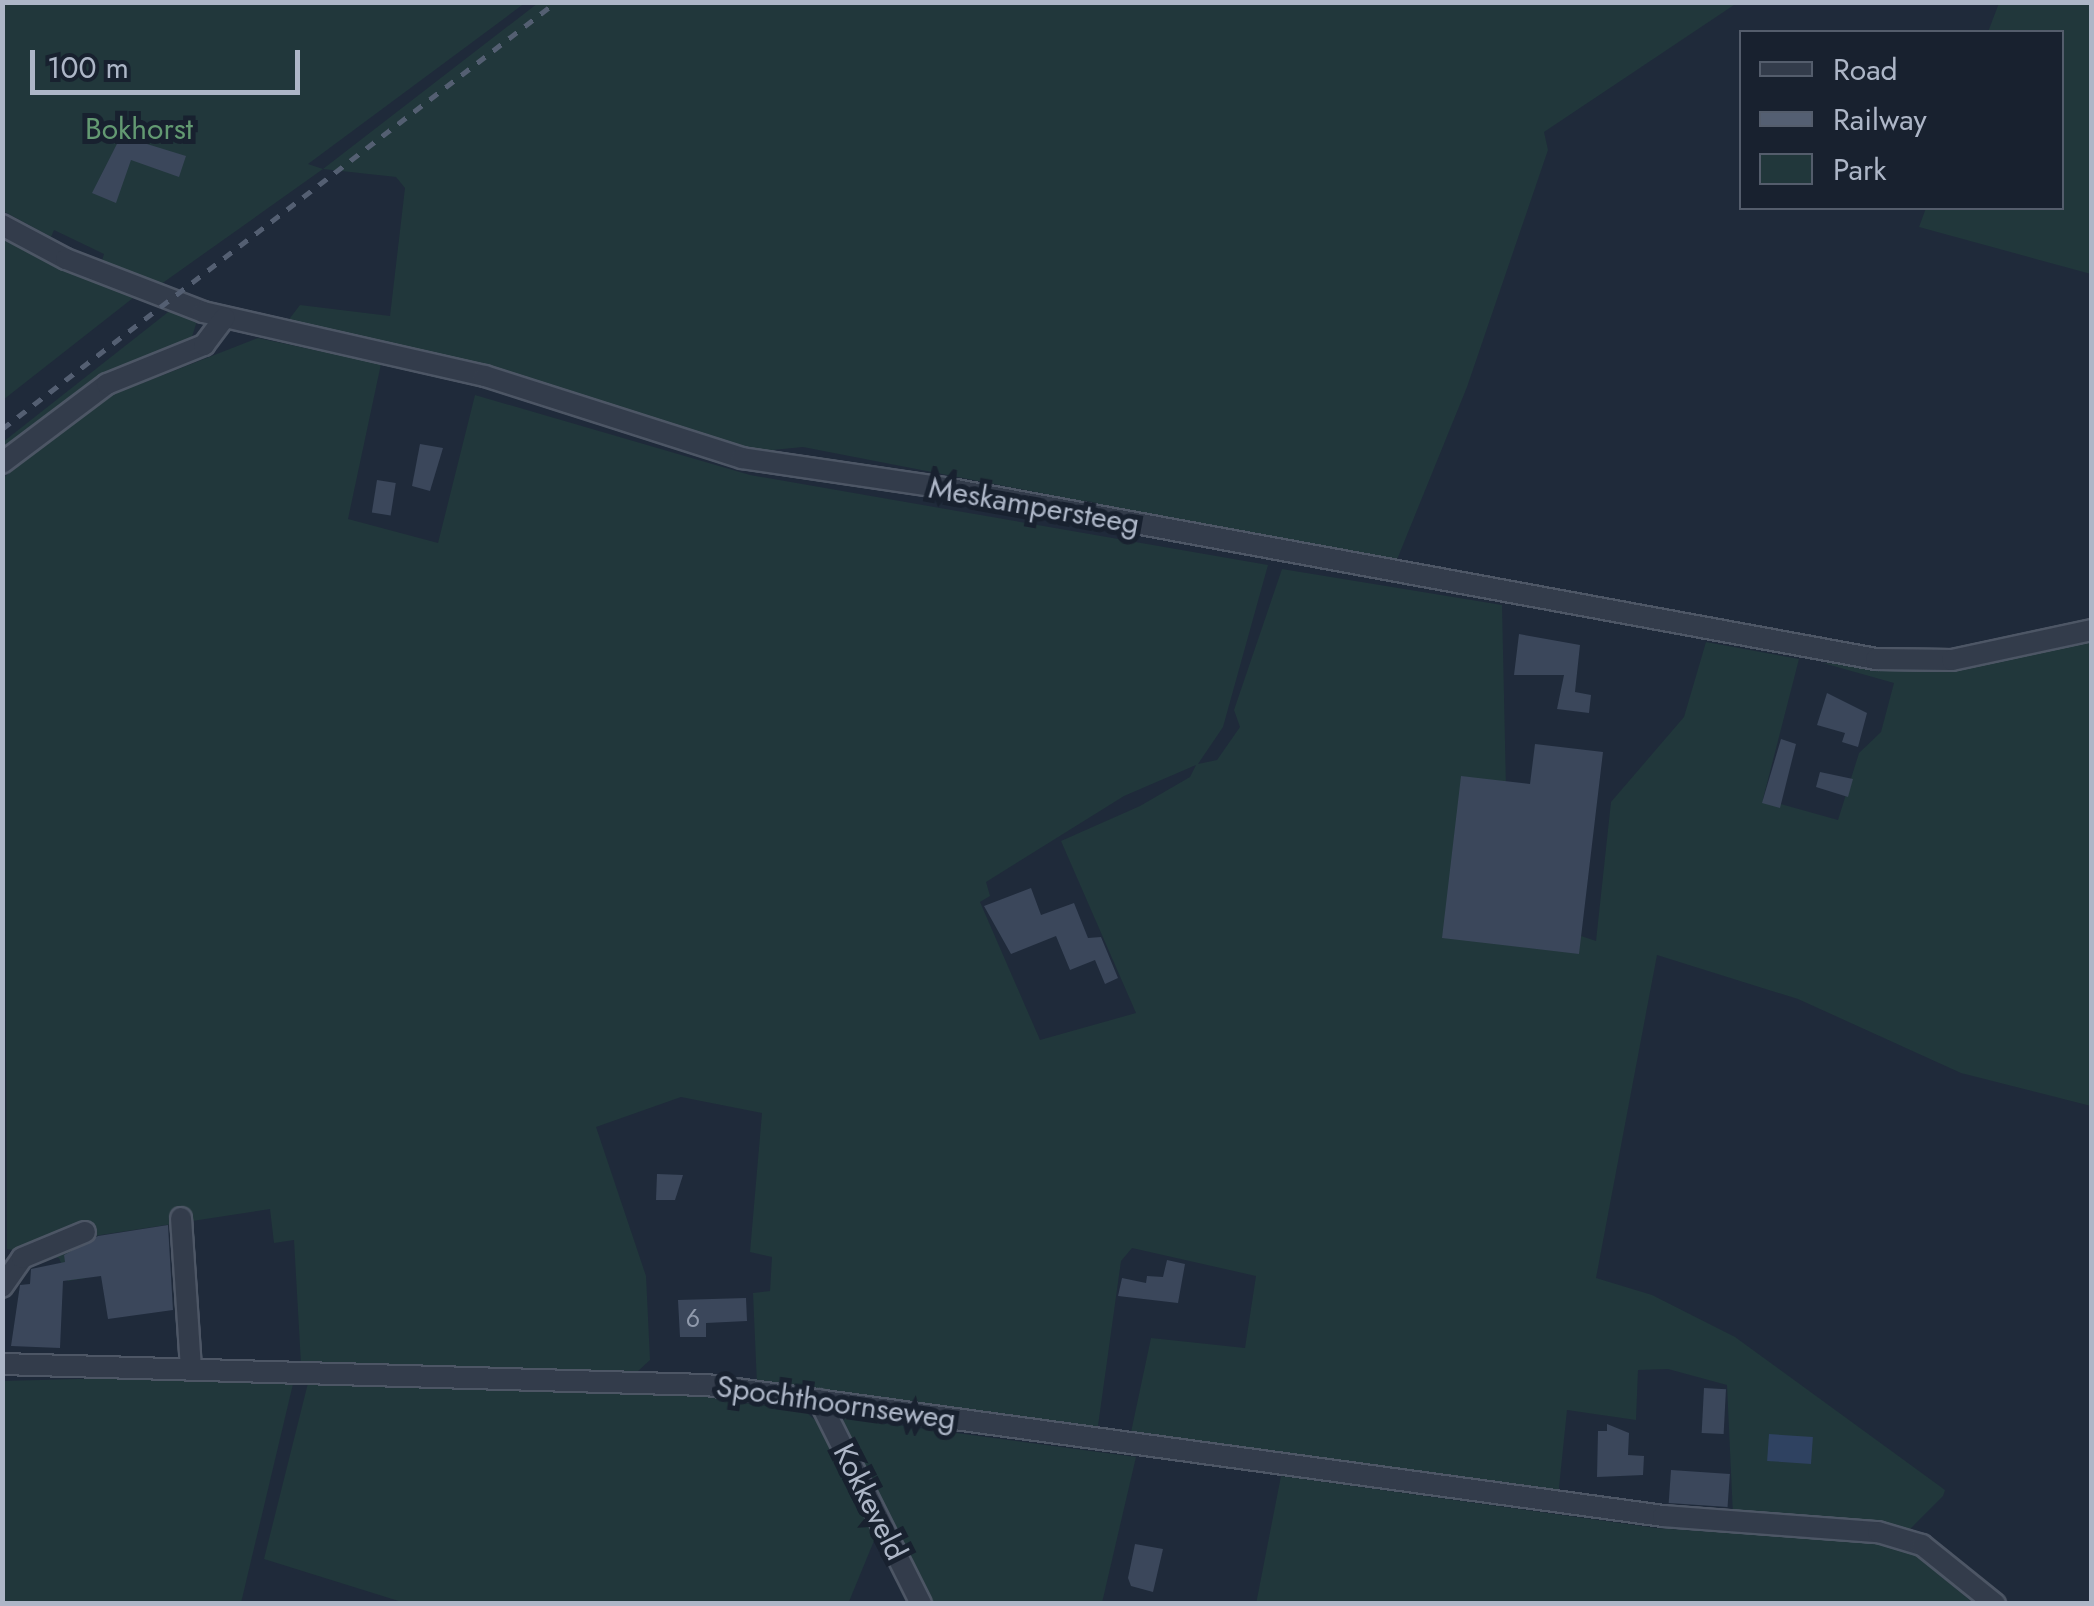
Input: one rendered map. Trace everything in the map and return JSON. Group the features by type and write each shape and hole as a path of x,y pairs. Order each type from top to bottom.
{"street":[{"name":"Meskampersteeg","path":"2,225 112,279 224,318 485,376 742,458 944,488 1840,654 1952,660 2092,630"},
{"path":"2,463 107,384 204,344 224,318"},
{"path":"181,1218 191,1367"},
{"path":"2,1287 22,1258 85,1232"},
{"name":"Spochthoornseweg","path":"2,1364 652,1380 819,1400 1663,1516 1878,1532 1922,1545 1995,1604"},
{"name":"Kokkeveld","path":"819,1400 922,1604"}],"green space":[{"name":"Bokhorst","path":"3,3 525,3 308,164 323,169 157,287 102,261 104,254 54,230 51,237 3,211"},
{"path":"538,3 1737,3 1544,132 1548,150 1467,387 1396,562 803,447 762,451 703,439 287,322 300,305 390,316 405,188 396,177 323,169"},
{"path":"1999,3 2091,3 2091,274 1919,227 1925,210 2064,210 2064,30 1989,30"},
{"path":"3,233 133,298 3,400"},
{"path":"172,309 197,321 190,343 109,372 3,452 3,442"},
{"path":"258,338 381,364 348,519 438,543 475,395 750,475 1268,565 1223,727 1198,764 1217,760 1240,727 1234,710 1282,569 1502,605 1506,788 1518,915 1596,941 1611,802 1684,717 1706,642 1799,659 1763,799 1838,820 1859,753 1881,732 1894,683 1823,663 1931,670 2091,641 2091,1106 1961,1073 1798,999 1657,955 1596,1278 1652,1295 1735,1337 1945,1490 1943,1496 1908,1531 1733,1516 1727,1385 1668,1369 1638,1370 1636,1420 1567,1410 1558,1497 1130,1437 1151,1338 1245,1348 1256,1276 1132,1248 1121,1261 1097,1433 757,1385 753,1293 770,1291 772,1257 750,1252 762,1113 681,1097 596,1127 646,1276 650,1360 637,1372 301,1364 294,1240 274,1243 270,1209 81,1238 86,1278 68,1281 59,1258 7,1249 3,478 109,396","holes":["1196,765 1190,777 1140,806 1061,841 1136,1013 1040,1040 980,902 990,896 986,882 1124,796"]},
{"path":"151,1377 293,1384 241,1603 3,1604 3,1381"},
{"path":"309,1379 691,1393 800,1407 821,1425 876,1536 848,1604 405,1603 264,1559"},
{"path":"845,1418 1136,1457 1102,1603 928,1603 841,1426"},
{"path":"1281,1476 1656,1528 1877,1543 1915,1554 1973,1603 1256,1604"}],"water":[{"path":"1769,1434 1813,1437 1811,1464 1767,1461"}],"building":[{"path":"121,136 186,156 179,177 131,160 116,203 92,193"},
{"path":"420,444 443,448 430,491 412,486"},
{"path":"377,480 396,483 391,516 372,513"},
{"path":"1519,634 1580,645 1575,692 1591,695 1589,713 1557,709 1564,675 1514,675"},
{"path":"1827,693 1867,713 1858,747 1842,742 1845,733 1817,725"},
{"path":"1781,739 1796,744 1780,808 1762,803"},
{"path":"1535,744 1603,752 1579,954 1442,938 1461,776 1530,784"},
{"path":"1820,772 1853,779 1848,797 1816,787"},
{"path":"1031,888 1041,915 1074,903 1088,938 1101,937 1118,978 1105,984 1095,960 1070,970 1056,936 1011,954 984,906"},
{"path":"657,1174 683,1175 675,1200 656,1200"},
{"path":"168,1225 173,1310 108,1319 101,1276 63,1281 60,1348 11,1346 20,1285 30,1284 31,1269 65,1262 64,1255 98,1236"},
{"path":"1167,1260 1185,1264 1178,1303 1118,1296 1122,1278 1146,1283 1147,1276 1163,1277"},
{"path":"746,1298 747,1321 706,1323 706,1337 680,1337 678,1300"},
{"path":"1704,1388 1726,1389 1724,1434 1702,1433"},
{"path":"1607,1424 1629,1433 1628,1455 1644,1456 1643,1475 1597,1477 1598,1431 1607,1431"},
{"path":"1671,1470 1730,1474 1728,1507 1669,1503"},
{"path":"1135,1544 1163,1549 1153,1592 1131,1586 1128,1578"}],"railway":[{"path":"2,429 556,2"}]}
